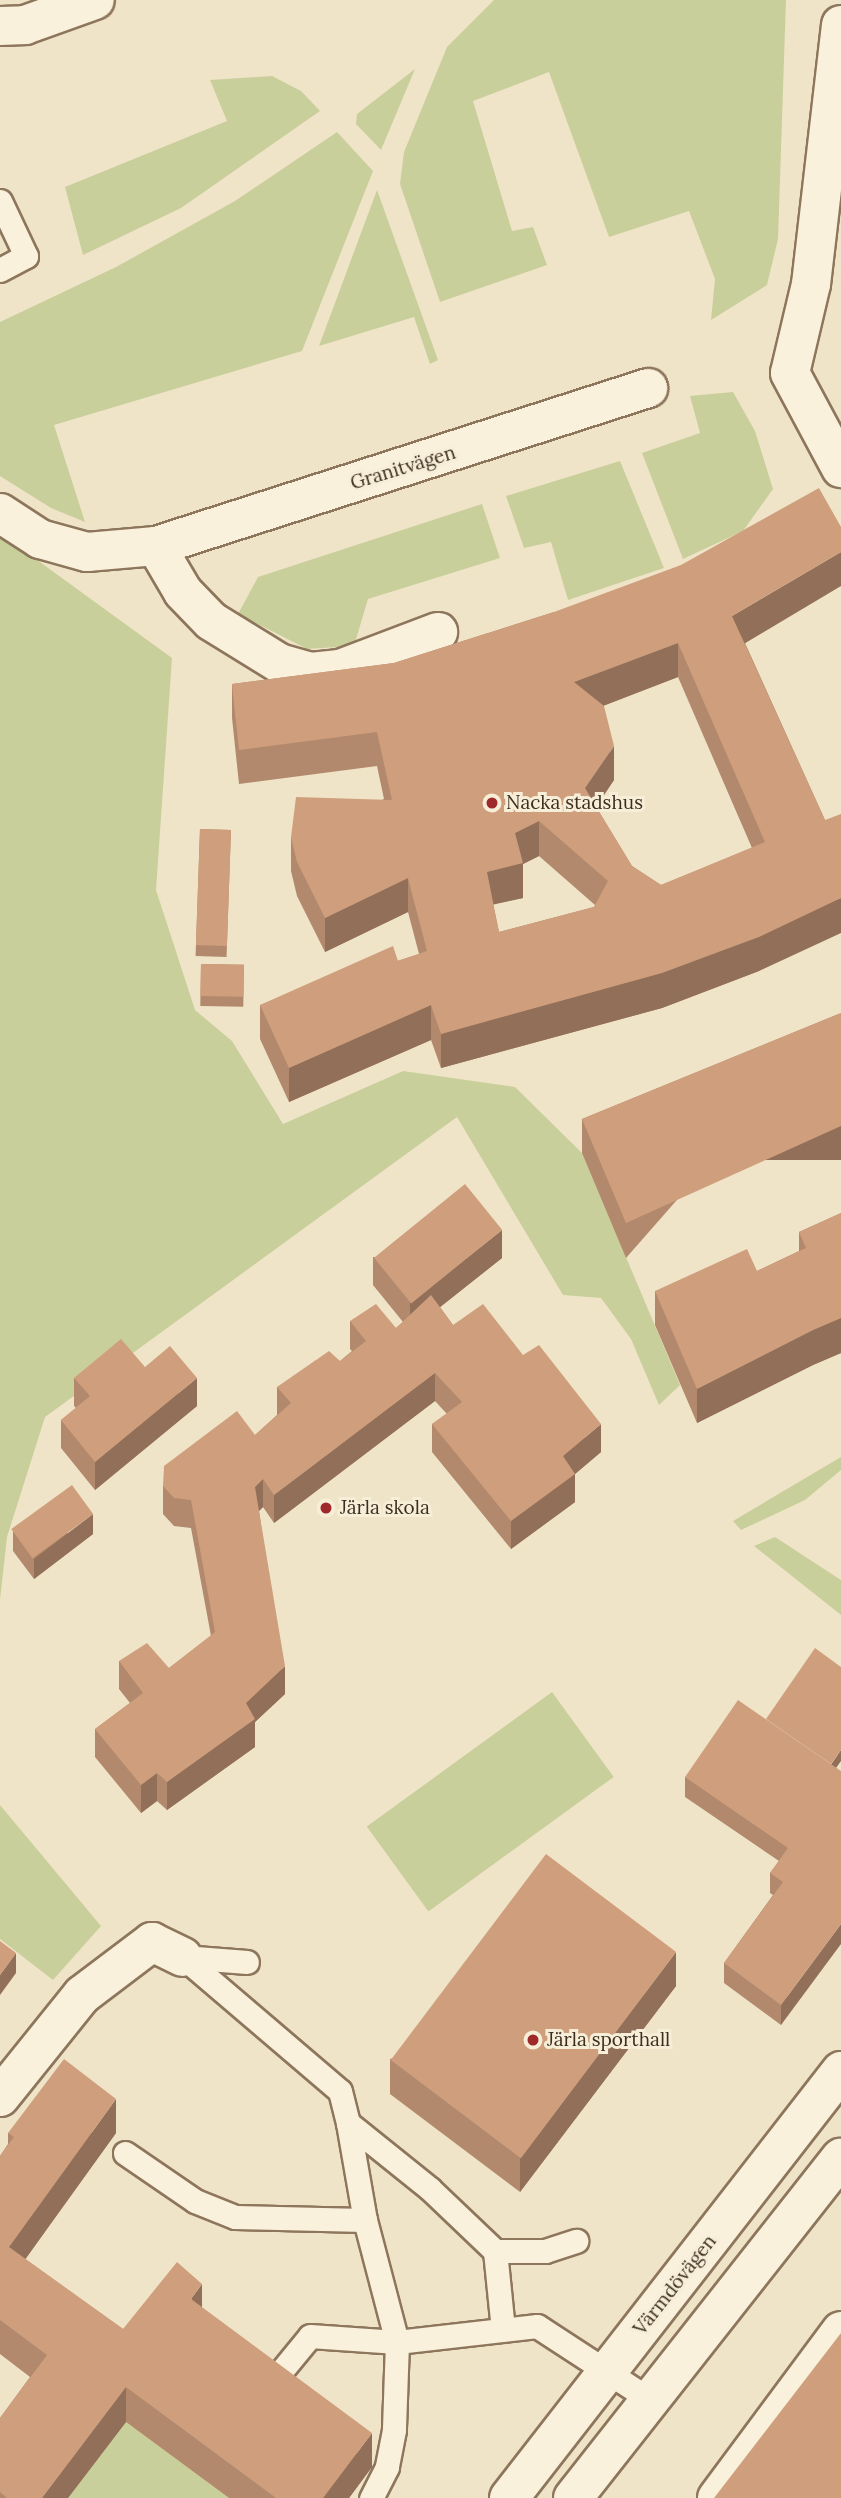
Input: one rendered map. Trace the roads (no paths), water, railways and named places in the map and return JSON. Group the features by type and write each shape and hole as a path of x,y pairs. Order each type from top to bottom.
{"street":[{"path":"0,26 25,25 95,0"},
{"path":"841,25 831,222 811,284 790,373 841,468"},
{"name":"Granitvägen","path":"0,513 40,539 87,552 156,545 649,388"},
{"path":"156,545 183,592 211,621 279,663 311,672 341,669 438,632"},
{"path":"0,2097 82,1995 112,1972 152,1942 183,1957"},
{"name":"Värmdövägen","path":"509,2498 841,2071"},
{"path":"573,2498 841,2158"},
{"path":"717,2498 841,2331"}],"lane":[{"path":"0,201 26,256 0,270"},
{"path":"183,1957 247,1962"},
{"path":"183,1957 340,2091 365,2220 397,2342 394,2430 387,2467 371,2498"},
{"path":"348,2123 430,2189 495,2251 503,2330"},
{"path":"125,2153 195,2201 235,2217 365,2220"},
{"path":"495,2251 545,2251 576,2241"},
{"path":"278,2375 310,2336 397,2342 537,2326 652,2401"}],"place":[{"name":"Nacka stadshus","path":"492,803"},
{"name":"Järla skola","path":"326,1508"},
{"name":"Järla sporthall","path":"533,2040"}]}
